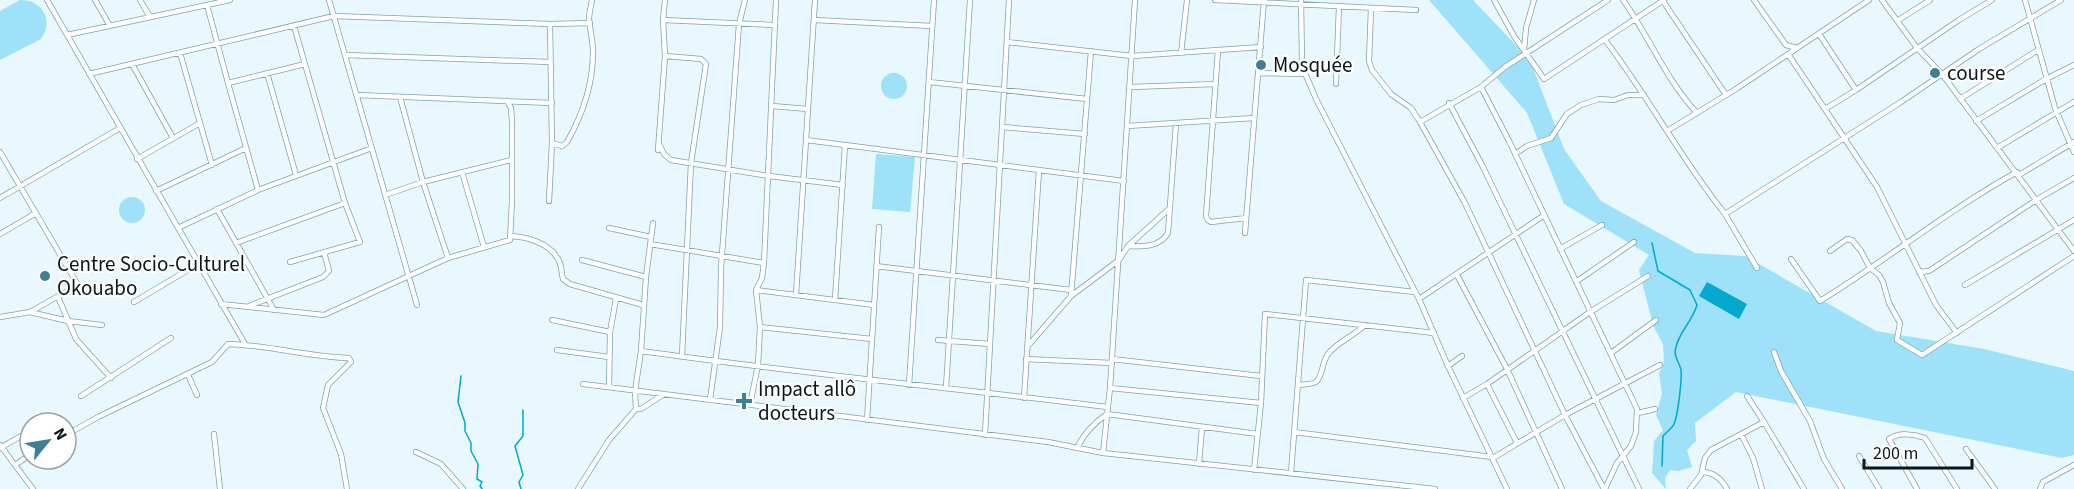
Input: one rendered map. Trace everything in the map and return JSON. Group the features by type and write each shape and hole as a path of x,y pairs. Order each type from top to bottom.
{"street":[{"path":"47,0 245,344"},
{"path":"95,0 110,26"},
{"path":"140,0 150,17"},
{"path":"67,35 230,0"},
{"path":"329,0 417,305"},
{"path":"552,143 562,146 567,142 586,101 592,79 593,40 590,23 592,0"},
{"path":"658,150 665,56 663,20 665,0"},
{"path":"710,400 720,327 722,256 739,24 745,0"},
{"path":"750,405 758,365 760,327 756,290 762,278 764,262 776,0"},
{"path":"796,295 815,0"},
{"path":"909,385 934,0"},
{"path":"945,388 970,0"},
{"path":"985,435 1009,0"},
{"path":"1103,453 1112,361 1135,0"},
{"path":"1181,53 1187,0"},
{"path":"1215,0 1301,2 1416,10"},
{"path":"1494,0 1500,13 1544,79 1663,0 1726,95"},
{"path":"1525,52 1526,28 1534,0"},
{"path":"1420,122 1480,87 1525,52 1608,0"},
{"path":"1623,0 1688,103 1697,113"},
{"path":"1754,0 1786,45 1797,48"},
{"path":"1667,130 1726,95 1869,0"},
{"path":"1882,0 1917,48 1942,74 2074,251"},
{"path":"1897,21 1930,0"},
{"path":"1825,109 1992,0"},
{"path":"2025,0 2046,79 2074,152"},
{"path":"1725,214 1979,49 2061,0"},
{"path":"1245,233 1264,1"},
{"path":"1301,2 1302,62 1305,74 1419,299 1448,366 1507,489"},
{"path":"207,5 258,190"},
{"path":"1336,84 1339,6"},
{"path":"1371,8 1370,65 1391,94 1411,108 1465,203 1565,415 1605,489 1615,466 1629,450 1634,440 1638,413 1577,281 1480,87"},
{"path":"89,74 334,16 550,24 590,23"},
{"path":"663,20 774,25"},
{"path":"814,20 932,26"},
{"path":"549,201 552,143 550,24"},
{"path":"290,261 360,242 345,203 294,26"},
{"path":"1819,34 1856,90"},
{"path":"1605,40 1644,95 1703,187 1725,214 1757,268"},
{"path":"1007,42 1132,56 1261,47"},
{"path":"1218,50 1212,121 1208,220 1221,222 1246,218"},
{"path":"1960,99 2038,50"},
{"path":"1071,296 1091,51"},
{"path":"180,53 212,165"},
{"path":"1788,54 1877,186 1936,305 1957,333"},
{"path":"345,55 550,62"},
{"path":"665,56 701,59 706,64 691,163 682,356"},
{"path":"132,64 173,138"},
{"path":"228,83 305,64"},
{"path":"1976,121 2074,65"},
{"path":"267,73 296,175"},
{"path":"1259,73 1305,74"},
{"path":"929,82 1088,99"},
{"path":"1130,87 1216,84"},
{"path":"1515,154 1527,146 1551,138 1567,114 1581,105 1599,99 1614,100 1628,94 1644,95"},
{"path":"357,95 552,103"},
{"path":"400,97 423,182 448,258"},
{"path":"221,304 324,315 448,258 507,241 511,236 512,122 511,108 507,101"},
{"path":"1997,147 2074,102"},
{"path":"1449,103 1483,167 1639,489"},
{"path":"772,106 808,109"},
{"path":"1127,126 1254,118"},
{"path":"137,159 200,123"},
{"path":"1120,246 1149,246 1166,238 1176,124"},
{"path":"1002,127 1085,134"},
{"path":"0,198 120,128"},
{"path":"806,140 1124,181"},
{"path":"1791,259 1820,301 1922,233 1958,206 2072,143"},
{"path":"659,144 664,154 671,160 843,185"},
{"path":"835,300 845,145"},
{"path":"156,191 246,148"},
{"path":"178,228 258,190 372,148"},
{"path":"0,152 2,160 20,186 78,285 30,312 0,317"},
{"path":"385,195 423,182 511,160"},
{"path":"1024,398 1039,170"},
{"path":"462,172 484,247"},
{"path":"1919,272 1929,271 2036,200 2074,178"},
{"path":"236,243 345,203"},
{"path":"1027,347 1071,296 1119,260 1128,246 1170,208"},
{"path":"217,209 274,310"},
{"path":"0,234 36,213"},
{"path":"1419,299 1543,216"},
{"path":"1965,285 2074,220"},
{"path":"636,409 635,391 641,351 645,277 653,223"},
{"path":"1560,249 1602,225"},
{"path":"867,420 879,227"},
{"path":"609,228 651,237"},
{"path":"511,236 541,243 553,252 559,260 562,277 566,282 616,299 643,305"},
{"path":"1830,251 1848,239 1852,240 1870,268 1879,275 1883,282 1900,323 1897,340 1924,355 2074,256"},
{"path":"1577,281 1634,242"},
{"path":"650,244 764,262"},
{"path":"248,306 324,277 328,273 324,252"},
{"path":"582,260 645,277"},
{"path":"134,302 198,264"},
{"path":"876,266 1071,290"},
{"path":"1457,275 1507,369 1562,489"},
{"path":"1463,398 1487,384 1590,312 1648,276"},
{"path":"1291,473 1306,280 1415,292"},
{"path":"756,290 874,305"},
{"path":"58,297 76,339 111,378"},
{"path":"609,387 610,332 616,299"},
{"path":"30,312 68,321 102,325"},
{"path":"1254,470 1261,403 1265,314 1434,333"},
{"path":"552,320 610,332"},
{"path":"1611,353 1656,320"},
{"path":"1298,385 1314,383 1328,354 1365,325"},
{"path":"760,327 872,339"},
{"path":"81,396 171,338"},
{"path":"938,340 990,344"},
{"path":"78,428 215,360 228,344 245,344 326,357 350,358 351,362 328,385 323,406 341,454 346,489"},
{"path":"557,350 609,357"},
{"path":"641,351 869,378 909,385 1108,406"},
{"path":"1774,352 1781,371 1810,421 1824,459 1842,489"},
{"path":"1448,366 1462,356"},
{"path":"1026,359 1112,361 1262,375"},
{"path":"1294,432 1492,457 1660,365"},
{"path":"188,375 197,395"},
{"path":"583,384 1078,446 1103,453 1435,489"},
{"path":"1487,384 1517,443"},
{"path":"1110,388 1261,403"},
{"path":"578,489 609,440 636,409 641,409 664,394"},
{"path":"1747,396 1804,489"},
{"path":"1638,413 1655,409"},
{"path":"1078,446 1090,427 1107,414 1258,434"},
{"path":"1690,489 1702,472 1707,453 1764,422"},
{"path":"1199,464 1202,427"},
{"path":"214,434 220,489"},
{"path":"1741,434 1753,458 1762,489"},
{"path":"1917,489 1890,438 1903,434 1925,438 1957,489"},
{"path":"18,437 0,447 33,489"},
{"path":"1966,448 1995,489"},
{"path":"416,452 441,464 463,489"},
{"path":"1859,456 1880,489"},
{"path":"2040,489 2043,482 2074,465"},
{"path":"1702,472 1712,474 1722,481 1727,489"}],"shaded area":[{"path":"20,0 35,4 44,13 45,32 41,39 0,60 0,11"},
{"path":"1429,0 1473,0 1530,60 1564,149 1601,201 1695,253 1745,256 1876,331 1984,349 2074,371 2074,455 2062,458 1736,392 1695,423 1696,441 1687,450 1692,467 1678,471 1670,470 1665,478 1666,489 1652,473 1654,441 1663,430 1656,415 1662,394 1659,373 1664,363 1663,344 1653,325 1639,270 1649,255 1564,204 1527,113"},
{"path":"894,73 903,77 907,86 903,95 894,99 885,95 881,86 885,77"},
{"path":"876,154 915,157 910,212 872,209"},
{"path":"132,197 141,201 145,210 141,219 132,223 123,219 119,210 123,201"},
{"path":"1707,282 1747,304 1739,319 1699,296"}],"waterway":[{"path":"1652,243 1658,271 1690,290 1697,305 1675,350 1681,370 1681,381 1673,426 1663,436 1662,466"},
{"path":"461,376 458,402 465,423 465,431 471,443 471,451 478,464 477,479 482,482 480,486 482,489"},
{"path":"521,489 519,482 523,475 515,446 523,436 523,410"}],"place":[{"name":"Mosquée","path":"1261,65"},
{"name":"course","path":"1935,73"},
{"name":"Centre Socio-Culturel Okouabo","path":"45,276"},
{"name":"Impact allô docteurs","path":"744,401"}]}
